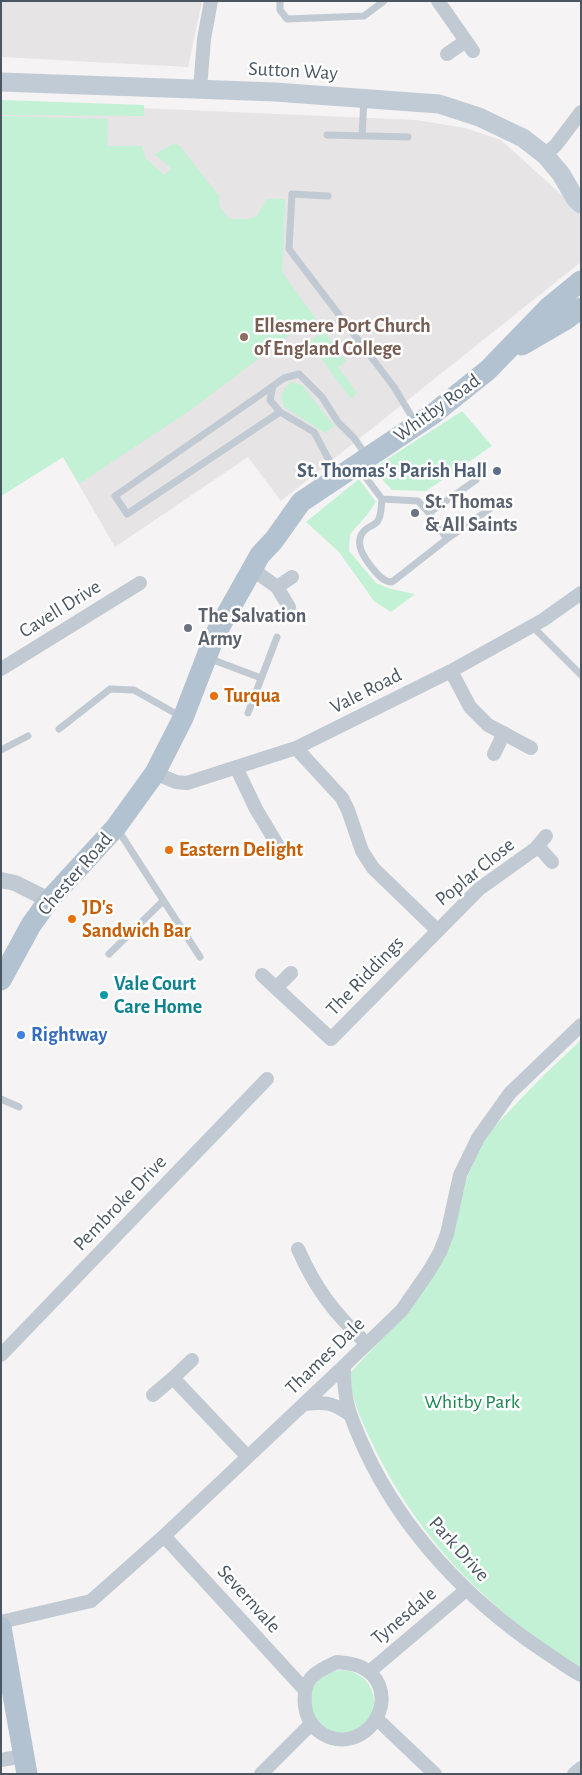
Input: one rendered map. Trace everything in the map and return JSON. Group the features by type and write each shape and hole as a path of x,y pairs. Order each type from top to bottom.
{"main road":[{"name":"Sutton Way","path":"1,82 200,89 439,104 480,117 524,138 545,155 561,174 575,198 581,204"},
{"name":"Sutton Way","path":"561,174 581,184"},
{"name":"Whitby Road","path":"155,773 183,718 214,635 260,555 274,540 302,502 433,414 504,356 548,308 581,281"},
{"name":"Whitby Road","path":"504,356 565,320 581,308"},
{"name":"Chester Road","path":"3,974 31,925 49,900 116,827 155,773"},
{"path":"1,1627 25,1765"}],"street":[{"path":"200,89 204,39 211,1"},
{"path":"438,1 469,46 447,54"},
{"path":"545,155 556,145 580,114"},
{"path":"252,569 277,587 289,607"},
{"path":"277,587 292,576"},
{"name":"Cavell Drive","path":"1,669 140,583"},
{"name":"Vale Road","path":"155,773 176,782 187,783 296,748 451,671 532,626 581,593"},
{"path":"451,671 470,708 488,725 531,748"},
{"path":"494,754 504,733"},
{"path":"296,748 342,798 362,851 373,868 437,930"},
{"path":"236,766 256,809 277,844"},
{"name":"Poplar Close","path":"437,930 479,889 542,841 552,862"},
{"path":"1,880 15,883 49,900"},
{"name":"The Riddings","path":"262,975 330,1039 437,930"},
{"path":"276,988 291,973"},
{"name":"Thames Dale","path":"1,1622 91,1601 164,1536 402,1310 440,1252 460,1175 478,1138 510,1093 581,1025"},
{"name":"Pembroke Drive","path":"1,1355 267,1079"},
{"path":"298,1249 306,1268 321,1294 340,1318 367,1344"},
{"path":"153,1395 192,1360"},
{"name":"Park Drive","path":"344,1366 343,1386 349,1414 377,1474 402,1514 422,1541 466,1590 523,1636 581,1675"},
{"path":"173,1378 247,1456"},
{"path":"304,1404 324,1402 336,1405 349,1414"},
{"name":"Severnvale","path":"164,1536 304,1688"},
{"name":"Tynesdale","path":"369,1672 466,1590"},
{"path":"337,1662 350,1663 363,1668 369,1672 377,1683 382,1696 378,1719 369,1730 358,1737 342,1740 329,1737 311,1724 305,1712 304,1688 309,1679 319,1670 337,1662"},
{"path":"378,1719 435,1774"},
{"path":"261,1774 311,1724"},
{"path":"1,1760 25,1765"},
{"path":"574,1774 581,1768"}],"lane":[{"path":"280,1 280,10 287,19 364,16 384,1"},
{"path":"362,136 364,98"},
{"path":"327,136 408,137"},
{"path":"328,196 292,194 289,248 394,387 416,425"},
{"path":"280,412 127,514 115,496 284,378 299,374 322,397 338,422 354,438 362,461 382,499 378,521 363,531 359,540 360,548 374,571 388,582 392,582 447,539 491,508"},
{"path":"273,386 270,400 280,412 314,432 338,477"},
{"path":"429,513 476,480"},
{"path":"382,499 418,501 447,539"},
{"path":"532,626 581,675"},
{"path":"248,713 277,637"},
{"path":"205,657 261,678"},
{"path":"60,728 110,689 134,690 183,718"},
{"path":"1,750 28,736"},
{"path":"116,827 200,957"},
{"path":"109,954 163,902"},
{"path":"1,1099 19,1107"}],"shaded area":[{"path":"1,1 202,1 188,67 1,57"},
{"name":"Ellesmere Port Church of England College","path":"1,102 416,120 465,128 501,140 576,208 581,217 581,262 281,501 248,457 115,547 63,457 1,496"}],"green space":[{"path":"1,100 144,105 144,116 1,115"},
{"path":"1,116 108,119 107,146 142,146 146,159 164,175 172,169 155,154 173,144 179,145 219,196 219,206 229,219 248,219 257,216 267,199 285,199 282,272 316,319 300,332 295,331 192,409 79,484 63,457 1,496"},
{"path":"324,331 346,361 338,367 357,393 351,399 309,342"},
{"path":"292,382 302,385 334,426 325,433 284,407 281,397 285,387"},
{"path":"462,411 492,446 426,491 392,490 372,469"},
{"path":"359,479 376,502 350,534 349,551 376,583 391,589 415,594 391,612 374,601 339,552 306,522"},
{"name":"Whitby Park","path":"581,1040 581,1667 549,1647 489,1600 437,1545 393,1483 375,1449 355,1403 349,1374 391,1329 408,1314 423,1290 483,1141 491,1130 541,1078"},
{"path":"342,1670 360,1676 368,1684 374,1702 368,1720 360,1728 342,1734 324,1728 316,1720 310,1702 316,1684 324,1676"}],"place":[{"name":"Ellesmere Port Church of England College","path":"244,337"},
{"name":"St. Thomas's Parish Hall","path":"497,471"},
{"name":"St. Thomas & All Saints","path":"415,513"},
{"name":"The Salvation Army","path":"188,628"},
{"name":"Turqua","path":"214,696"},
{"name":"Eastern Delight","path":"169,850"},
{"name":"JD's Sandwich Bar","path":"72,919"},
{"name":"Vale Court Care Home","path":"104,995"},
{"name":"Rightway","path":"21,1035"}]}
